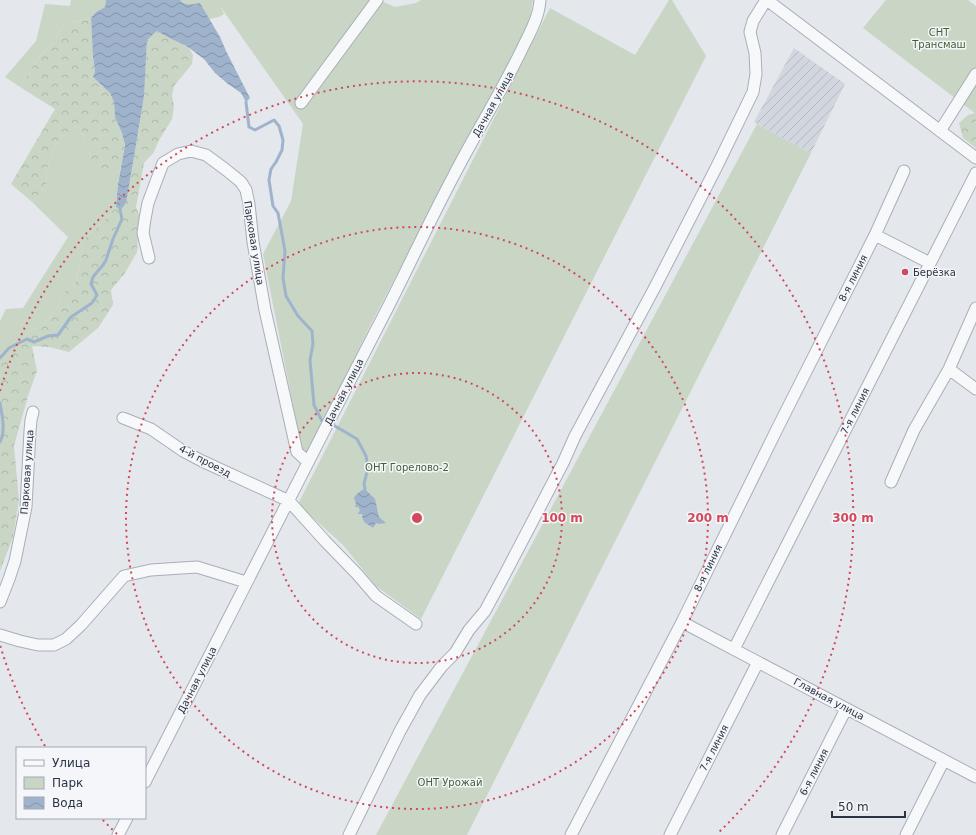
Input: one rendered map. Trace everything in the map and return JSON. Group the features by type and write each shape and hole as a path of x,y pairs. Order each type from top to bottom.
{"street":[{"path":"301,103 377,0"},
{"name":"Дачная улица","path":"146,780 453,177 512,70 537,18 540,0"},
{"path":"349,835 400,731 420,695 442,666 455,653 469,630 485,611 717,166 753,92 756,74 755,52 750,32 753,21 767,0 976,158"},
{"path":"940,131 976,74"},
{"name":"Парковая улица","path":"149,258 143,233 145,219 148,203 164,163 178,154 191,151 206,155 241,182 246,190 253,242 265,310 297,452 308,462"},
{"name":"8-я линия","path":"572,835 682,622 776,429 875,234 904,172"},
{"name":"7-я линия","path":"734,649 976,173"},
{"path":"875,234 930,263"},
{"path":"891,482 914,430 948,368 976,308"},
{"path":"948,368 976,389"},
{"name":"Парковая улица","path":"0,602 10,579 15,561 26,507 30,431 33,412"},
{"name":"4-й проезд","path":"123,418 151,429 183,451 202,461 289,501"},
{"path":"289,501 324,541 357,574 376,596 416,624"},
{"path":"0,635 38,645 54,645 66,639 124,576 151,570 197,567 246,582"},
{"name":"Главная улица","path":"682,622 976,777"},
{"name":"7-я линия","path":"670,835 758,662"},
{"name":"6-я линия","path":"782,835 846,709"},
{"path":"906,835 944,760"},
{"path":"118,835 126,819"}],"shaded area":[{"path":"794,48 845,84 811,153 754,122"}],"green space":[{"path":"71,0 106,0 105,7 96,12 91,18 63,25 52,44 39,57 20,87 5,77 36,41 45,4 70,6"},
{"path":"180,0 379,0 395,7 416,3 421,0 533,0 529,23 373,320 307,455 301,446 263,254 291,201 303,124 220,6 224,14 219,17 209,19 200,3 187,5"},
{"name":"ОНТ Горелово-2","path":"669,0 672,0 706,56 421,619 376,586 343,545 298,504 550,8 635,55"},
{"name":"СНТ Трансмаш","path":"886,0 968,0 976,6 976,114 863,28"},
{"path":"91,18 95,71 93,77 110,93 114,102 115,117 122,133 125,145 120,171 109,176 99,172 91,157 80,128 75,126 55,145 47,169 46,189 32,202 11,184 55,109 20,87 39,57 52,44 63,25"},
{"path":"157,31 188,47 193,55 192,64 174,86 172,95 174,107 172,119 158,142 154,152 144,163 136,207 139,215 137,252 125,273 111,290 113,305 98,328 69,352 49,347 32,346 37,371 28,396 14,446 19,500 13,537 0,571 0,354 22,342 27,332 42,326 58,307 63,293 76,282 81,257 82,241 98,227 116,207 120,210 138,133 144,97 147,39"},
{"path":"975,113 976,148 963,138 959,123 968,115"},
{"name":"ОНТ Урожай","path":"757,124 811,153 467,835 376,835"},
{"path":"75,126 80,128 91,157 109,176 120,171 116,207 98,227 82,241 81,257 76,282 63,293 58,307 42,326 27,332 22,342 0,354 0,321 6,309 23,308 68,237 32,202 46,189 47,169 55,145"}],"water":[{"path":"106,0 180,0 185,4 200,3 220,37 250,98 246,102 241,93 215,73 204,59 185,45 157,31 147,40 144,97 126,203 120,210 116,207 118,184 125,145 122,133 115,117 114,102 110,93 93,77 95,71 91,18 96,12 105,7"},
{"path":"365,489 375,499 379,517 386,523 376,523 373,528 364,522 362,517 363,515 358,514 360,510 358,507 355,507 356,504 354,498 359,492"}],"waterway":[{"path":"246,102 249,127 255,130 274,120 279,126 283,140 282,150 271,169 269,180 273,206 278,213 285,251 283,278 286,296 298,316 312,331 313,344 310,360 314,405 322,421"},
{"path":"0,358 9,348 27,339 34,342 48,336 58,335 71,317 92,303 97,295 91,284 93,277 106,260 122,219 120,210 121,206"},
{"path":"0,403 3,428 0,442"},
{"path":"335,426 357,439 366,456 368,468 364,484 365,489"}],"place":[{"name":"Берёзка","path":"905,272"}]}
